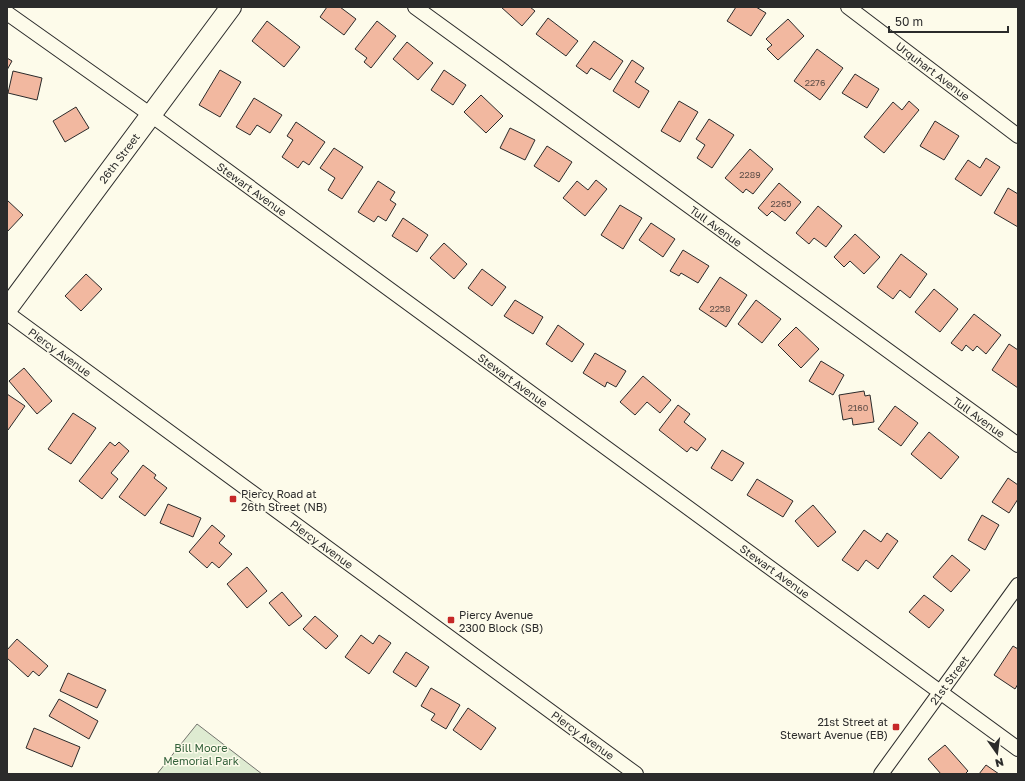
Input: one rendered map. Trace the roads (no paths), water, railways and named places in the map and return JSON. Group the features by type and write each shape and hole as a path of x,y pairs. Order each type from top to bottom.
{"street":[{"name":"26th Street","path":"7,309 231,7"},
{"name":"Tull Avenue","path":"415,7 1018,445"},
{"name":"Urquhart Avenue","path":"848,7 1018,136"},
{"name":"Stewart Avenue","path":"7,13 151,115 1018,749"},
{"name":"Piercy Avenue","path":"7,313 636,774"},
{"name":"21st Street","path":"880,774 1018,585"}],"place":[{"name":"Piercy Road at 26th Street (NB)","path":"233,499"},
{"name":"Piercy Avenue 2300 Block (SB)","path":"451,620"},
{"name":"21st Street at Stewart Avenue (EB)","path":"896,727"}],"park label":[{"name":"Bill Moore Memorial Park","path":"201,753"}]}
